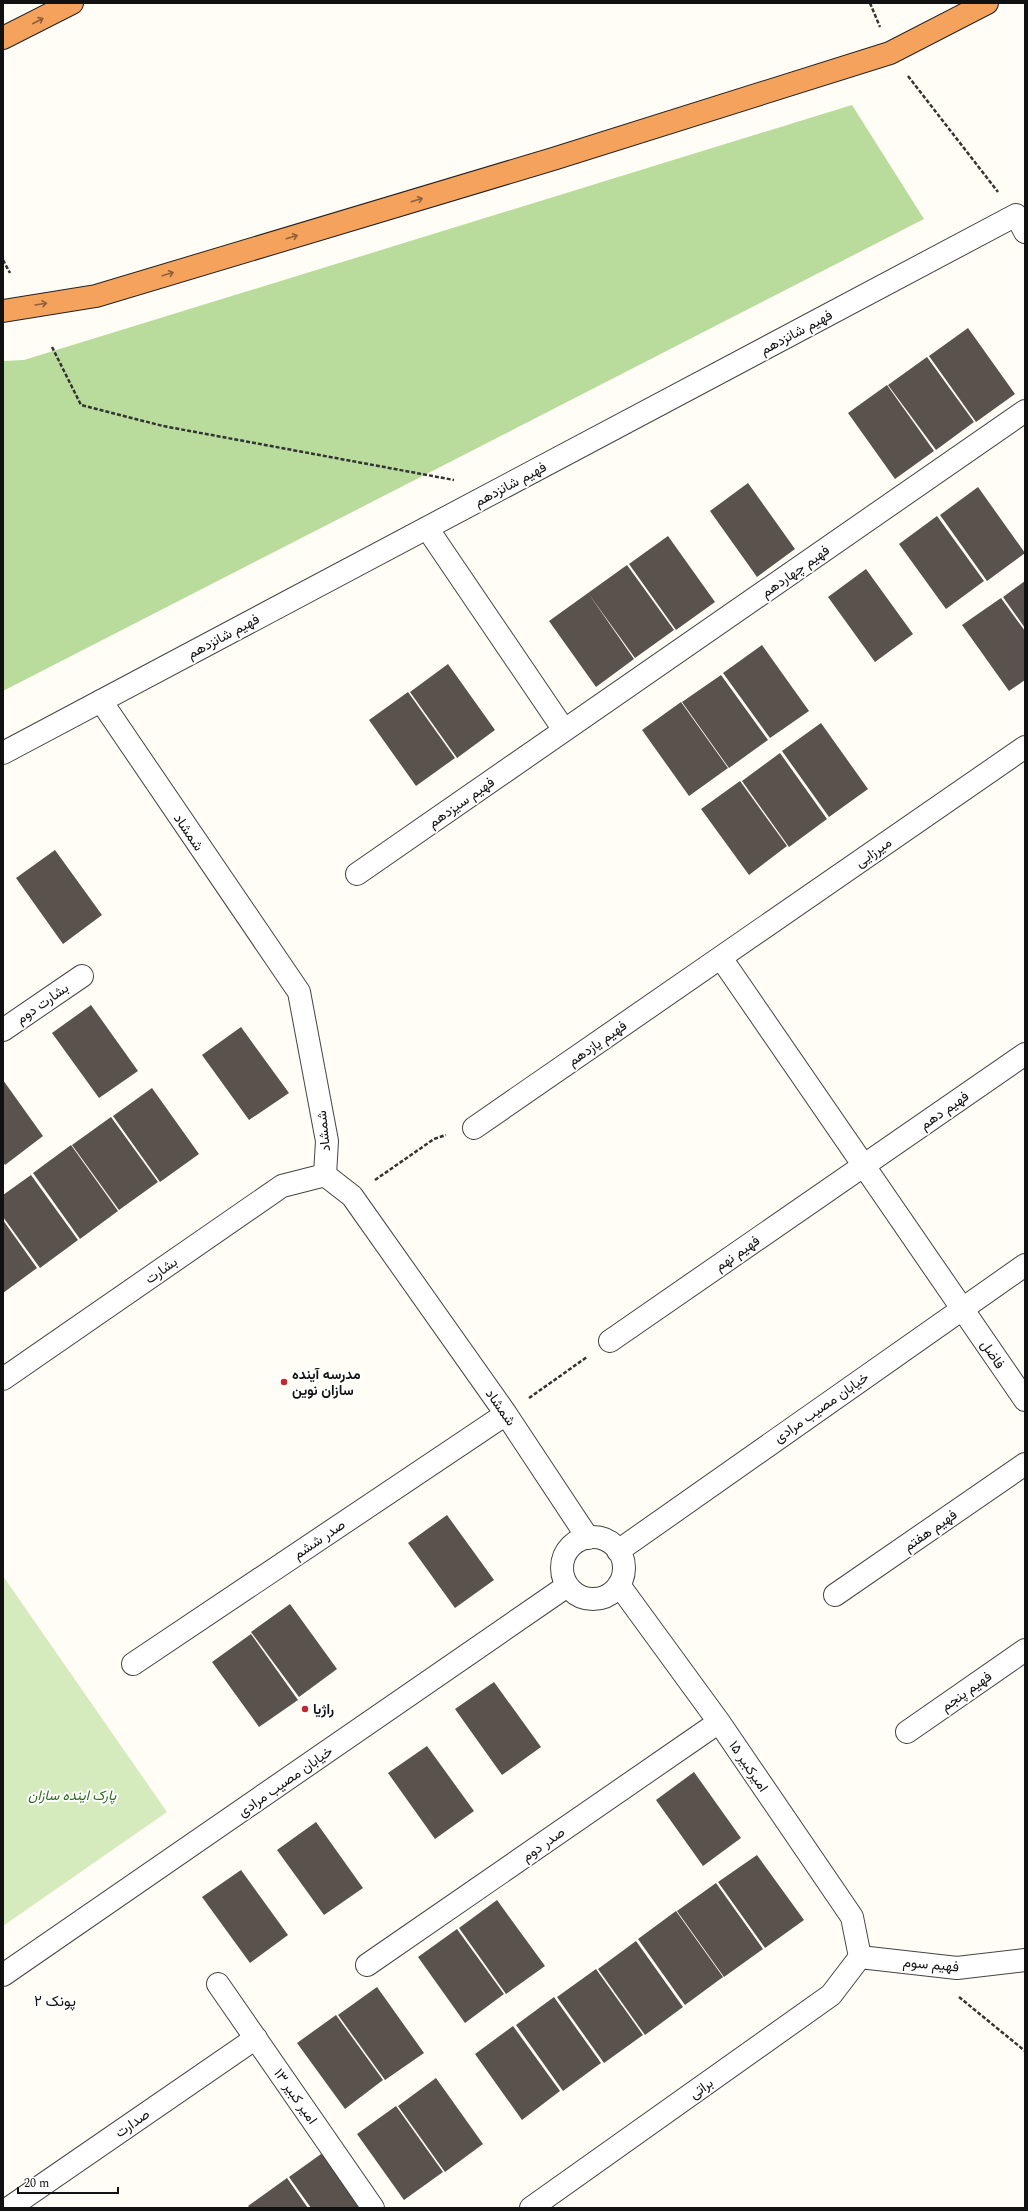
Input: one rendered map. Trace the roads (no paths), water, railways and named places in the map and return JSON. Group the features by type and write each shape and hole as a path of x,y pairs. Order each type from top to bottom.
{"highway":[{"path":"3,38 72,3"},
{"path":"3,311 96,296 553,159 890,53 987,3"}],"street":[{"name":"فهیم شانزدهم","path":"3,753 427,528 1020,223"},
{"name":"فهیم چهاردهم","path":"564,730 1025,412"},
{"path":"427,528 564,730"},
{"name":"شمشاد","path":"101,701 299,992 327,1141 325,1175 352,1196 506,1414 588,1538"},
{"name":"فهیم سیزدهم","path":"357,874 564,730"},
{"name":"میرزایی","path":"721,958 1025,747"},
{"name":"فهیم یازدهم","path":"474,1128 721,958"},
{"name":"فاضل","path":"721,958 1025,1400"},
{"name":"بشارت دوم","path":"3,1030 82,976"},
{"name":"فهیم دهم","path":"864,1166 1025,1054"},
{"name":"فهیم نهم","path":"610,1341 864,1166"},
{"name":"بشارت","path":"3,1379 282,1186 325,1175"},
{"name":"خیابان مصیب مرادی","path":"618,1551 1025,1265"},
{"name":"صدر ششم","path":"133,1664 506,1414"},
{"name":"فهیم هفتم","path":"835,1595 1025,1464"},
{"path":"588,1538 600,1538 610,1543 618,1551 623,1562 623,1574 619,1585 610,1594 599,1598 581,1596 567,1586 562,1568 567,1550 576,1542 588,1538"},
{"name":"امیرکبیر ۱۵","path":"619,1585 719,1722 852,1916 860,1957"},
{"name":"خیابان مصیب مرادی","path":"3,1975 567,1586"},
{"name":"فهیم پنجم","path":"907,1732 1025,1650"},
{"name":"صدر دوم","path":"367,1965 719,1722"},
{"name":"فهیم سوم","path":"860,1957 957,1968 1025,1960"},
{"name":"براتی","path":"531,2208 831,1995 860,1957"},
{"name":"امیر کبیر ۱۳","path":"218,1984 373,2208"},
{"name":"صدارت","path":"9,2208 256,2038"}],"place":[{"name":"مدرسه آینده سازان نوین","path":"284,1382"},
{"name":"راژیا","path":"305,1709"}],"district":[{"name":"پونک ۲","path":"55,2001"}],"park label":[{"name":"پارک اینده سازان","path":"72,1795"}]}
